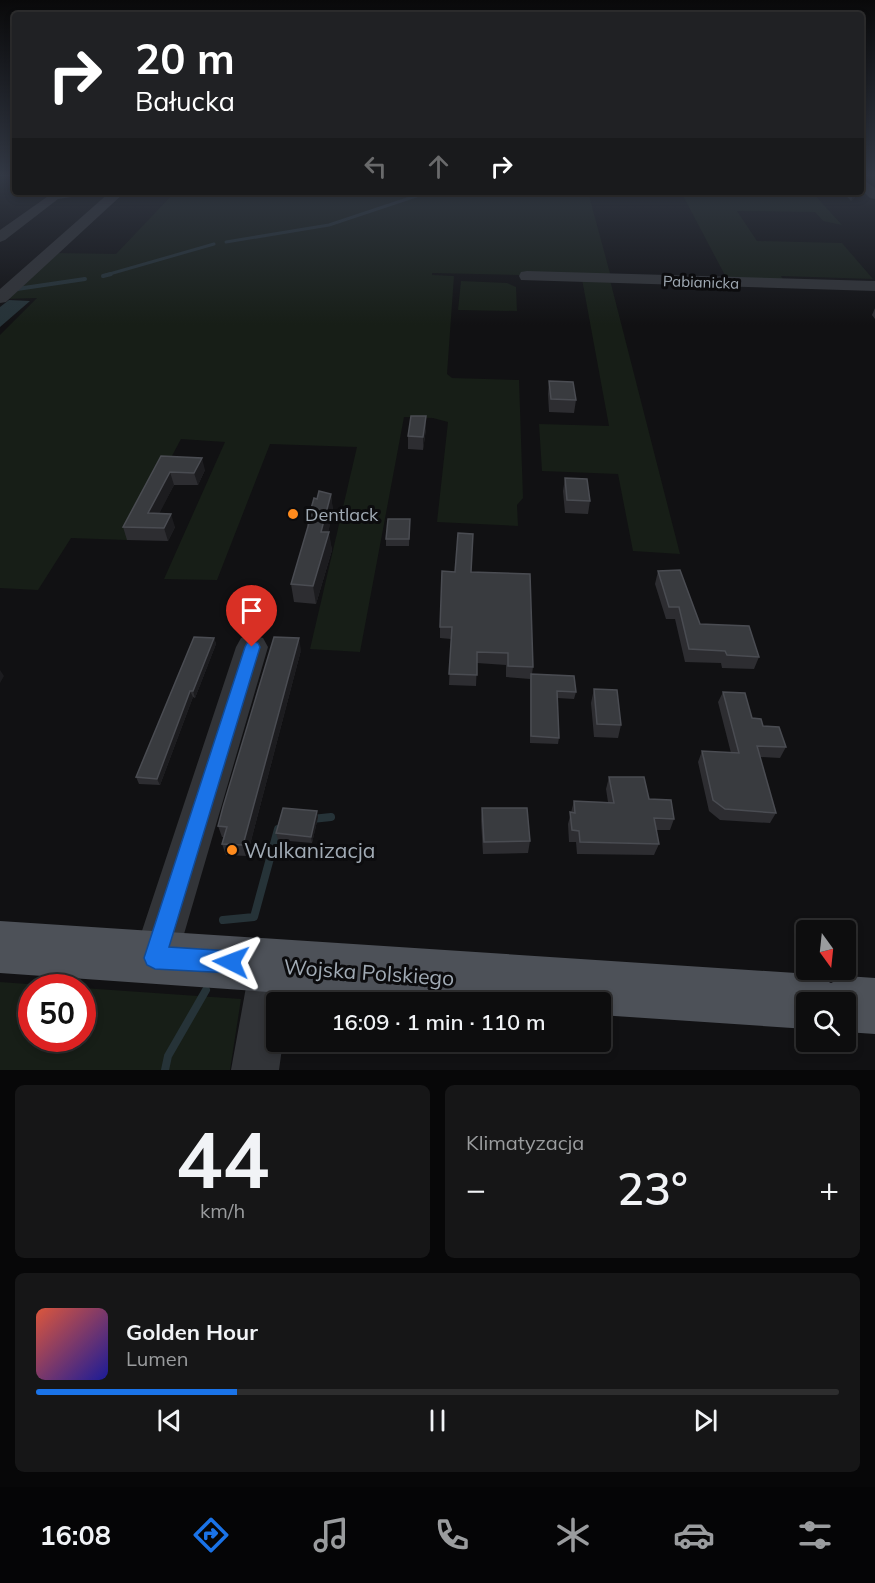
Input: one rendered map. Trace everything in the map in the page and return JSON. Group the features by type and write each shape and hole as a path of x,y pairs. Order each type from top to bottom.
{"main road":[{"name":"Wojska Polskiego","path":"0,947 796,1001"},
{"path":"856,1005 875,1006"}],"street":[{"path":"0,237 16,225"},
{"path":"0,298 81,225"},
{"name":"Pabianicka","path":"527,276 875,286"},
{"path":"155,958 252,647"},
{"path":"255,1070 272,965"}],"shaded area":[{"path":"144,225 597,225 611,277 432,273 432,275 454,276 447,374 452,378 519,380 523,498 517,505 518,526 437,522 448,422 433,418 404,417 360,652 310,649 357,447 270,444 217,580 164,579 225,442 181,439 127,540 71,538 38,590 0,588 0,335 37,298 5,299 55,253 116,254"},
{"path":"698,225 746,225 757,241 842,243 873,279 781,276 785,283 728,281"},
{"path":"582,279 610,280 680,554 633,551 618,474 542,471 539,424 609,426"},
{"path":"461,281 507,283 516,287 517,311 458,310"},
{"path":"9,300 30,301 0,327 0,307"},
{"path":"0,982 18,983 18,1052 96,1052 96,989 241,999 230,1070 0,1070"}],"building":[{"path":"549,381 573,382 576,400 551,399"},
{"path":"411,416 426,416 423,437 408,436"},
{"path":"161,456 202,458 194,473 170,472 148,513 171,514 164,528 123,527"},
{"path":"565,478 587,479 590,501 567,500"},
{"path":"319,491 331,494 321,532 329,532 313,586 291,584 314,498 317,499"},
{"path":"388,519 410,519 409,539 386,539"},
{"path":"458,533 473,534 471,572 530,574 533,667 508,666 508,653 477,652 477,675 449,674 452,627 440,627 442,571 455,572"},
{"path":"680,570 700,624 749,626 759,657 727,655 725,651 689,649 679,607 669,607 658,571"},
{"path":"194,637 214,638 193,691 190,691 157,779 136,777"},
{"path":"274,637 299,638 243,845 222,844 227,827 218,826"},
{"path":"531,674 574,676 576,692 557,691 559,738 531,736"},
{"path":"594,689 617,690 621,725 597,724"},
{"path":"723,692 745,693 752,718 761,719 763,726 779,727 786,747 757,746 776,813 725,809 713,800 702,751 739,753"},
{"path":"609,777 644,777 649,799 671,800 674,819 654,818 659,844 580,842 579,831 572,830 570,812 575,813 574,801 614,803"},
{"path":"283,808 317,811 311,837 276,833"},
{"path":"482,808 527,808 530,841 484,842"}],"waterway":[{"path":"226,242 329,225"},
{"path":"106,275 214,244"},
{"path":"103,276 111,274"},
{"path":"17,289 85,279"},
{"path":"312,819 331,817"},
{"path":"223,920 254,917 278,829"},
{"path":"165,1070 168,1056 206,990"}],"place":[{"name":"Dentlack","path":"293,514"},
{"name":"Wulkanizacja","path":"232,850"}],"route":[{"path":"231,962 155,958 252,647"}]}
